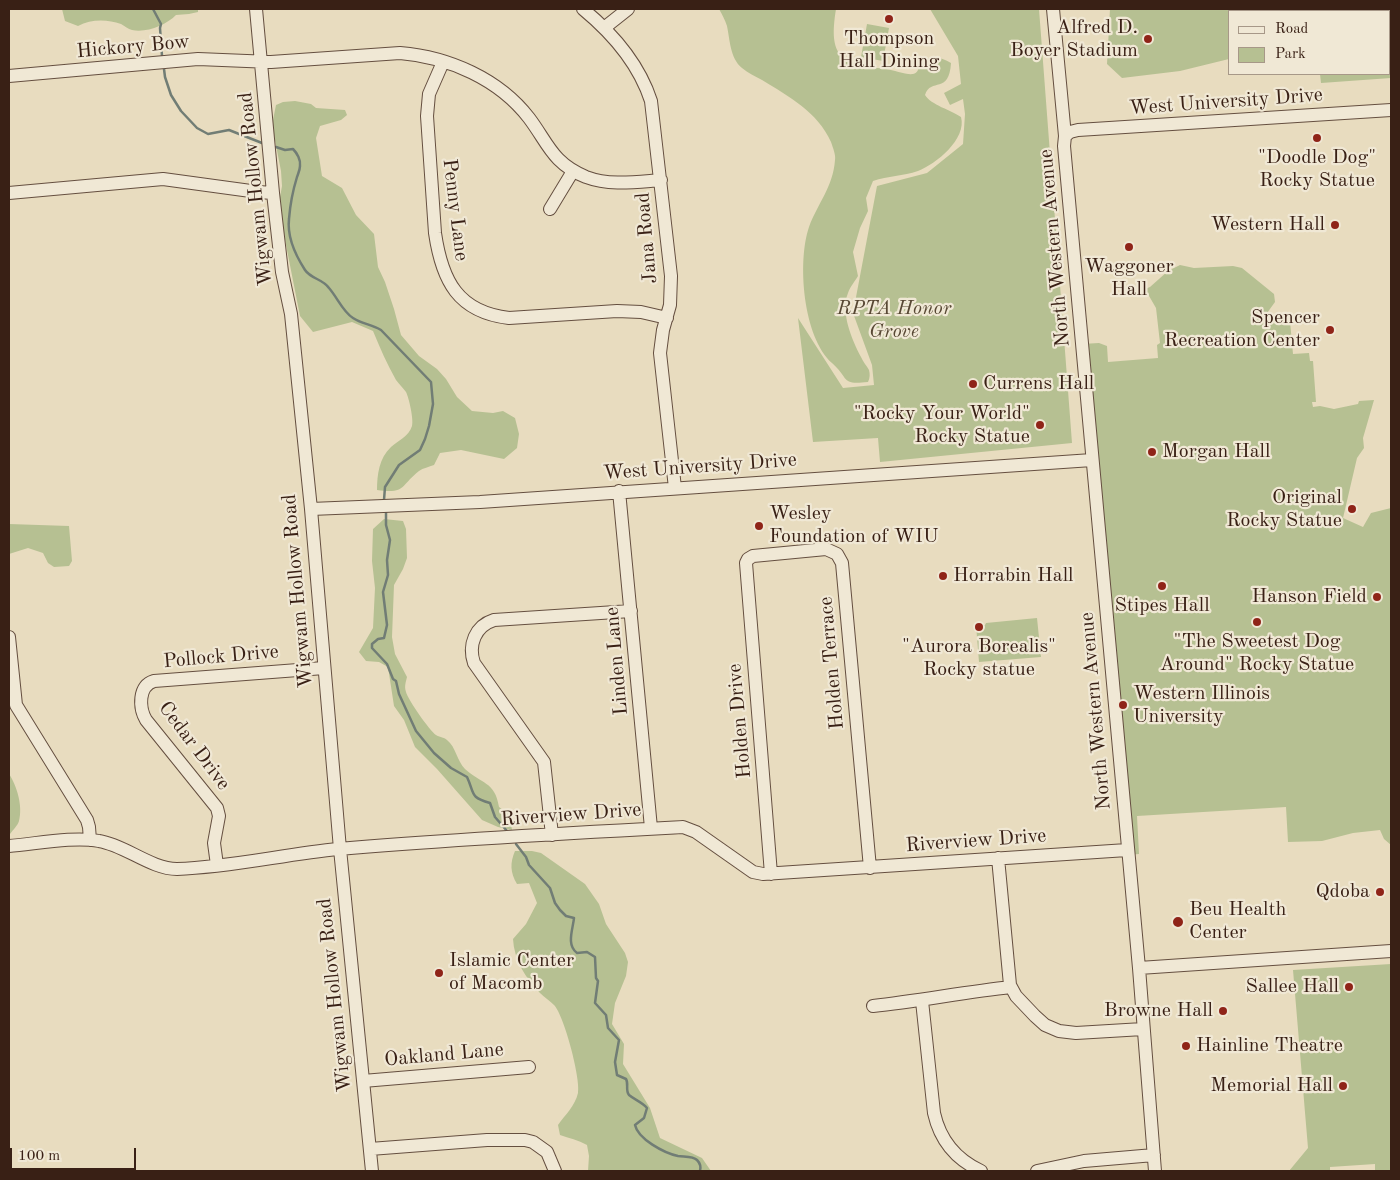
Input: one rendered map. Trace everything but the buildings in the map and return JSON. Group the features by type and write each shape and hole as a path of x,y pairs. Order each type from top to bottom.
{"street":[{"name":"Wigwam Hollow Road","path":"256,9 273,192 282,272 291,314 311,509 340,849 372,1171"},
{"name":"Jana Road","path":"583,9 604,28 631,60 648,90 654,112 671,276 670,304 661,341 661,365 675,488"},
{"path":"604,28 628,9"},
{"name":"North Western Avenue","path":"1053,9 1065,136 1063,142 1139,968 1155,1171"},
{"name":"Hickory Bow","path":"9,76 198,59 271,62 400,53 429,57 478,75 502,91 528,116 559,161 573,171 585,177 610,183 661,180"},
{"name":"Penny Lane","path":"443,62 429,94 426,116 435,233 445,276 463,299 477,309 500,317 510,318 629,311 667,318"},
{"name":"West University Drive","path":"1065,136 1070,132 1078,130 1391,110"},
{"path":"550,209 573,171"},
{"path":"9,193 163,179 258,192 273,192"},
{"name":"West University Drive","path":"311,509 470,502 1092,460"},
{"name":"Linden Lane","path":"619,491 651,828"},
{"name":"Holden Terrace","path":"745,566 748,559 753,556 826,550 833,552 841,560 870,868"},
{"name":"Holden Drive","path":"745,566 771,874"},
{"path":"552,835 544,762 474,663 473,639 485,624 494,620 631,611"},
{"path":"9,637 16,705 87,820 90,840"},
{"name":"Pollock Drive","path":"150,682 324,668"},
{"name":"Cedar Drive","path":"150,682 144,688 142,698 143,715 218,808 214,842 217,865"},
{"name":"Riverview Drive","path":"9,846 90,840 106,842 171,868 217,865 340,849 683,827 690,828 753,872 762,874 1127,850"},
{"path":"998,858 1011,987 1016,996 1045,1025 1059,1031 1076,1033 1143,1029"},
{"path":"1139,968 1391,952"},
{"path":"873,1006 922,1001 950,994 1011,987"},
{"path":"922,1001 936,1124 941,1135 954,1153 962,1161 981,1171"},
{"name":"Oakland Lane","path":"362,1081 529,1067"},
{"path":"370,1149 487,1140 526,1140 534,1142 547,1152 555,1171"},
{"path":"1037,1171 1084,1161 1154,1154"}],"green space":[{"path":"62,9 198,9 198,12 176,15 156,27 138,31 131,30 116,22 105,21 88,22 78,26 65,21"},
{"path":"719,9 836,9 834,38 836,48 841,56 848,61 910,74 916,73 923,61 927,59 935,57 951,63 947,79 931,87 925,95 936,105 961,117 962,125 955,142 941,157 925,168 912,173 873,181 866,198 868,211 860,228 853,252 858,276 848,293 845,309 848,326 854,342 869,370 868,382 853,383 846,380 822,351 814,336 805,298 803,259 805,242 809,227 834,170 835,156 831,142 825,131 810,113 782,92 738,64 731,49 727,26"},
{"name":"RPTA Honor Grove","path":"930,9 1039,9 1072,443 880,462 878,438 813,442 798,318 843,388 874,385 872,365 853,313 877,186 927,173 963,144 965,114 963,99 950,105 944,93 961,84 958,56"},
{"path":"1110,9 1266,9 1228,10 1228,59 1180,71 1122,78 1107,64"},
{"path":"1315,9 1389,10 1315,10"},
{"path":"867,24 889,28 883,61 861,57"},
{"path":"1390,44 1391,78 1321,83 1320,75 1390,75"},
{"path":"295,101 311,104 316,108 345,110 347,115 341,120 320,126 316,138 322,176 342,188 356,215 374,234 378,267 385,282 401,335 419,356 437,369 446,379 457,397 472,411 493,413 503,411 515,418 519,434 517,448 504,459 461,450 440,453 434,465 419,471 402,488 393,491 377,490 381,461 387,451 411,430 411,409 406,392 396,380 373,331 352,322 313,332 300,316 279,203 282,186 281,171 272,125 276,105"},
{"path":"1180,265 1194,268 1233,266 1242,268 1274,294 1275,302 1262,320 1285,317 1285,321 1290,321 1293,354 1309,353 1310,361 1313,361 1316,402 1312,402 1313,407 1320,406 1334,409 1358,404 1359,401 1374,400 1363,438 1364,448 1357,458 1343,518 1363,527 1371,513 1391,508 1391,845 1384,839 1380,830 1353,833 1322,841 1288,842 1286,807 1137,816 1139,854 1128,855 1082,344 1099,343 1107,346 1108,362 1158,358 1157,345 1160,343 1156,308 1145,289 1150,287 1168,271"},
{"path":"384,519 403,521 406,529 407,558 394,585 392,637 395,654 407,677 405,684 406,692 433,732 450,743 465,769 491,788 499,807 509,814 512,830 498,827 482,820 415,747 404,720 394,706 388,667 379,662 366,661 359,652 373,628 375,588 372,561 373,529"},
{"path":"9,524 69,526 72,561 69,566 54,567 48,563 43,553 28,548 9,554"},
{"path":"1037,618 1041,657 979,662 976,625"},
{"path":"9,774 15,784 20,803 18,823 10,834 9,834"},
{"path":"515,851 541,853 585,884 599,904 606,924 625,953 628,962 626,976 615,1003 612,1024 624,1044 623,1064 650,1108 660,1138 702,1158 711,1171 588,1171 589,1156 587,1145 560,1135 558,1125 577,1098 577,1075 567,1034 558,1011 530,981 521,968 516,954 513,939 526,924 537,903 529,883 517,884 515,880 512,860"},
{"path":"1391,964 1391,1171 1375,1171 1375,1164 1330,1167 1330,1171 1289,1171 1308,1148 1293,970"}],"waterway":[{"path":"153,9 161,24 162,56"},
{"path":"164,69 171,95 181,111 197,128 208,134 229,130 262,143"},
{"path":"276,147 285,150 293,149 300,161 300,169 294,187 289,214 289,232 298,259 305,270 326,285 349,315 356,320 381,330 431,382 433,404 425,439 420,450 399,465 385,487 384,500"},
{"path":"386,511 386,525 390,540 387,560 388,575 383,592 387,625 384,638 378,639 372,644 372,648 387,664 393,679 396,681 399,694 416,731 434,753 451,768 467,777 476,797 490,803 495,817 507,831"},
{"path":"516,844 526,857 529,865 550,888 555,903 560,910 566,916 574,918 571,937 574,950 577,953 587,952 595,957 596,978 598,981 595,1003 606,1015 608,1028 619,1040 615,1062 617,1075 626,1079 629,1095 647,1108 644,1118 635,1125 637,1130 646,1140 659,1149 678,1156 695,1159 700,1164 700,1171"}],"place":[{"name":"Thompson Hall Dining","path":"889,19"},
{"name":"Alfred D. Boyer Stadium","path":"1148,39"},
{"name":"\"Doodle Dog\" Rocky Statue","path":"1317,138"},
{"name":"Western Hall","path":"1335,225"},
{"name":"Waggoner Hall","path":"1129,247"},
{"name":"Spencer Recreation Center","path":"1330,330"},
{"name":"Currens Hall","path":"973,384"},
{"name":"\"Rocky Your World\" Rocky Statue","path":"1040,425"},
{"name":"Morgan Hall","path":"1152,452"},
{"name":"Original Rocky Statue","path":"1352,509"},
{"name":"Wesley Foundation of WIU","path":"759,526"},
{"name":"Horrabin Hall","path":"943,576"},
{"name":"Stipes Hall","path":"1162,586"},
{"name":"Hanson Field","path":"1377,597"},
{"name":"\"The Sweetest Dog Around\" Rocky Statue","path":"1257,622"},
{"name":"\"Aurora Borealis\" Rocky statue","path":"979,627"},
{"name":"Western Illinois University","path":"1123,705"},
{"name":"Qdoba","path":"1380,892"},
{"name":"Beu Health Center","path":"1178,922"},
{"name":"Islamic Center of Macomb","path":"439,973"},
{"name":"Sallee Hall","path":"1349,987"},
{"name":"Browne Hall","path":"1223,1011"},
{"name":"Hainline Theatre","path":"1186,1046"},
{"name":"Memorial Hall","path":"1343,1086"}]}
